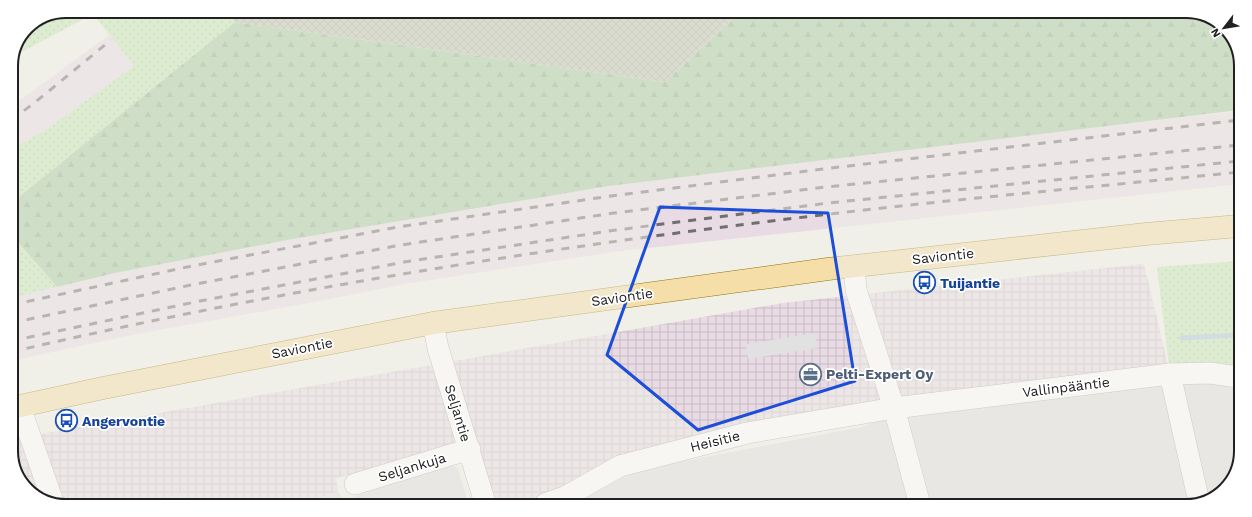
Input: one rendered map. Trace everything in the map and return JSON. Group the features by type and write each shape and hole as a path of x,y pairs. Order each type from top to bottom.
{"main road":[{"name":"Saviontie","path":"18,406 103,388 433,323 739,280 854,266 1146,234 1234,226"}],"street":[{"path":"854,266 856,290 894,408 918,499"},
{"name":"Seljantie","path":"433,323 438,348 485,499"},
{"name":"Vallinpääntie","path":"894,408 1170,374 1210,373 1234,376"},
{"path":"1170,374 1198,497"},
{"name":"Heisitie","path":"559,499 620,466 746,433 894,408"},
{"path":"18,414 51,496"},
{"name":"Seljankuja","path":"355,484 470,449"}],"highlighted area":[{"path":"660,207 828,213 855,381 698,430 607,355"}],"shaded area":[{"path":"231,18 734,18 665,82 235,22"},
{"path":"109,35 134,66 44,131 18,145 18,102"},
{"path":"1234,112 1234,185 620,251 410,283 131,335 18,359 18,296 115,273 293,239 609,186 1018,136"},
{"path":"1144,264 1170,374 868,408 559,491 536,499 493,499 475,442 336,478 338,491 317,499 184,499 183,493 157,499 57,498 42,493 32,485 24,475 19,460 18,439 35,435 783,303"},
{"path":"815,333 818,348 748,359 746,344"},
{"path":"1234,377 1233,460 1228,475 1218,487 1207,494 1186,499 579,499 623,473 867,426 894,408"},
{"path":"450,464 458,469 467,499 347,499"},
{"path":"338,491 343,499 317,499"},
{"path":"183,493 184,499 157,499"}],"green space":[{"path":"85,18 20,53 26,39 39,26 57,19"},
{"path":"96,18 231,18 235,22 20,196 18,203 18,145 44,131 134,66"},
{"path":"734,18 1186,18 1204,22 1204,48 1230,48 1234,63 1234,111 609,186 293,239 115,273 57,287 18,242 18,203 20,196 235,22 665,82"},
{"path":"18,242 57,287 18,296"},
{"path":"1234,261 1234,377 1170,374 1157,267"}],"waterway":[{"path":"1182,338 1234,335"}],"railway":[{"path":"18,115 111,40"},
{"path":"18,303 187,267 398,227 611,196 823,169 1234,121"},
{"path":"18,322 191,285 401,245 614,213 826,187 1234,146"},
{"path":"18,340 195,302 404,262 616,230 828,203 1234,162"},
{"path":"18,350 214,308 419,271 521,255 624,240 830,214 983,197 1234,173"}],"place":[{"name":"Tuijantie","path":"924,283"},
{"name":"Pelti-Expert Oy","path":"811,374"},
{"name":"Angervontie","path":"67,421"}]}
